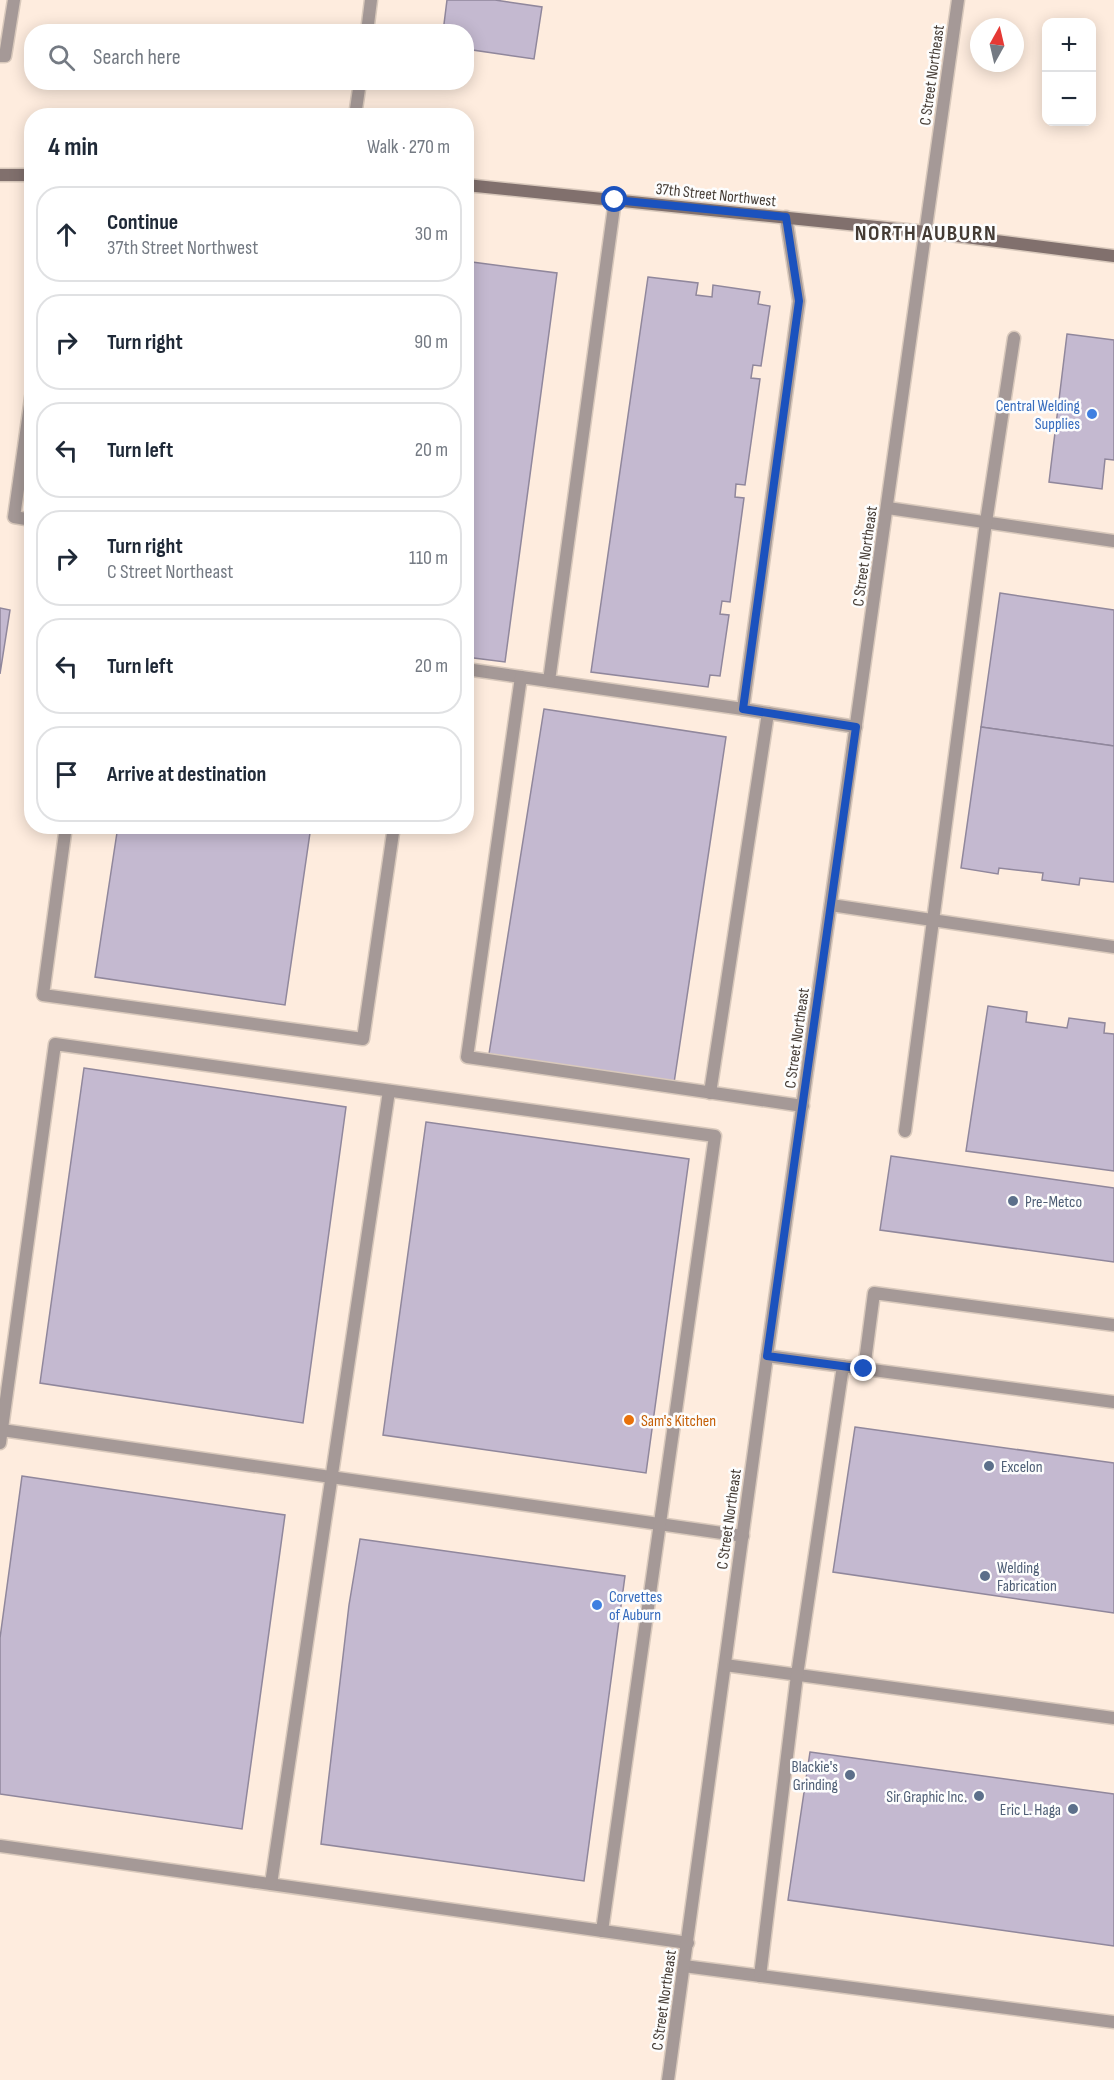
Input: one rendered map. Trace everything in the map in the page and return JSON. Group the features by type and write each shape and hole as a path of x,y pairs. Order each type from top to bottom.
{"main road":[{"path":"0,175 24,175"},
{"name":"37th Street Northwest","path":"474,185 926,232 1114,256"}],"street":[{"path":"0,56 5,56 14,0"},
{"path":"368,24 371,0"},
{"name":"C Street Northeast","path":"668,2080 767,1356 958,0"},
{"path":"356,108 359,90"},
{"path":"549,681 615,200"},
{"path":"743,709 799,301 786,217"},
{"path":"906,1131 986,522 1014,338"},
{"path":"24,447 14,518 24,519"},
{"path":"888,508 1114,541"},
{"path":"474,670 856,727"},
{"path":"521,677 467,1058 803,1106"},
{"path":"710,1093 768,713"},
{"path":"65,834 43,995 363,1039 393,834"},
{"path":"831,905 1114,947"},
{"path":"0,1443 55,1044 715,1136 602,1931"},
{"path":"271,1884 389,1090"},
{"path":"864,1369 874,1293 1114,1325"},
{"path":"767,1356 1114,1402"},
{"path":"760,1976 797,1675 843,1366"},
{"path":"2,1430 743,1536"},
{"path":"725,1665 1114,1718"},
{"path":"0,1846 688,1943"},
{"path":"684,1966 1114,2022"}],"building":[{"path":"447,0 495,0 542,7 534,59 474,50 474,24 444,24"},
{"path":"474,262 557,273 505,662 474,658"},
{"path":"648,277 698,283 696,295 712,297 713,285 760,292 758,304 770,306 761,366 753,365 751,378 760,379 745,485 736,484 735,497 744,498 730,602 722,601 720,614 729,615 720,676 710,675 708,687 591,672"},
{"path":"1067,334 1114,340 1114,460 1105,459 1102,489 1049,482"},
{"path":"1000,593 1114,610 1114,746 981,727"},
{"path":"0,608 10,610 0,674"},
{"path":"544,709 726,737 674,1083 489,1054"},
{"path":"981,727 1114,746 1114,882 1080,878 1079,885 1042,880 1043,873 999,868 998,874 961,868"},
{"path":"117,834 310,834 285,1005 95,977"},
{"path":"988,1006 1027,1012 1026,1022 1067,1028 1069,1018 1105,1023 1104,1033 1114,1034 1114,1171 966,1151"},
{"path":"84,1068 346,1107 303,1423 40,1383"},
{"path":"426,1122 689,1159 646,1473 383,1435"},
{"path":"891,1156 1114,1188 1114,1262 880,1230"},
{"path":"855,1427 1114,1463 1114,1613 833,1572"},
{"path":"22,1476 285,1515 242,1829 0,1794 0,1638"},
{"path":"360,1539 625,1576 584,1881 321,1844 349,1605"},
{"path":"810,1752 1114,1794 1114,1946 788,1900"}],"place":[{"name":"Central Welding Supplies","path":"1092,414"},
{"name":"Pre-Metco","path":"1013,1201"},
{"name":"Sam's Kitchen","path":"629,1420"},
{"name":"Excelon","path":"989,1466"},
{"name":"Welding Fabrication","path":"985,1576"},
{"name":"Corvettes of Auburn","path":"597,1605"},
{"name":"Blackie's Grinding","path":"850,1775"},
{"name":"Sir Graphic Inc.","path":"979,1796"},
{"name":"Eric L. Haga","path":"1073,1809"}],"district":[{"name":"NORTH AUBURN","path":"926,232"}],"route":[{"path":"615,200 786,217 799,301 743,709 856,727 767,1356 864,1369"}]}
